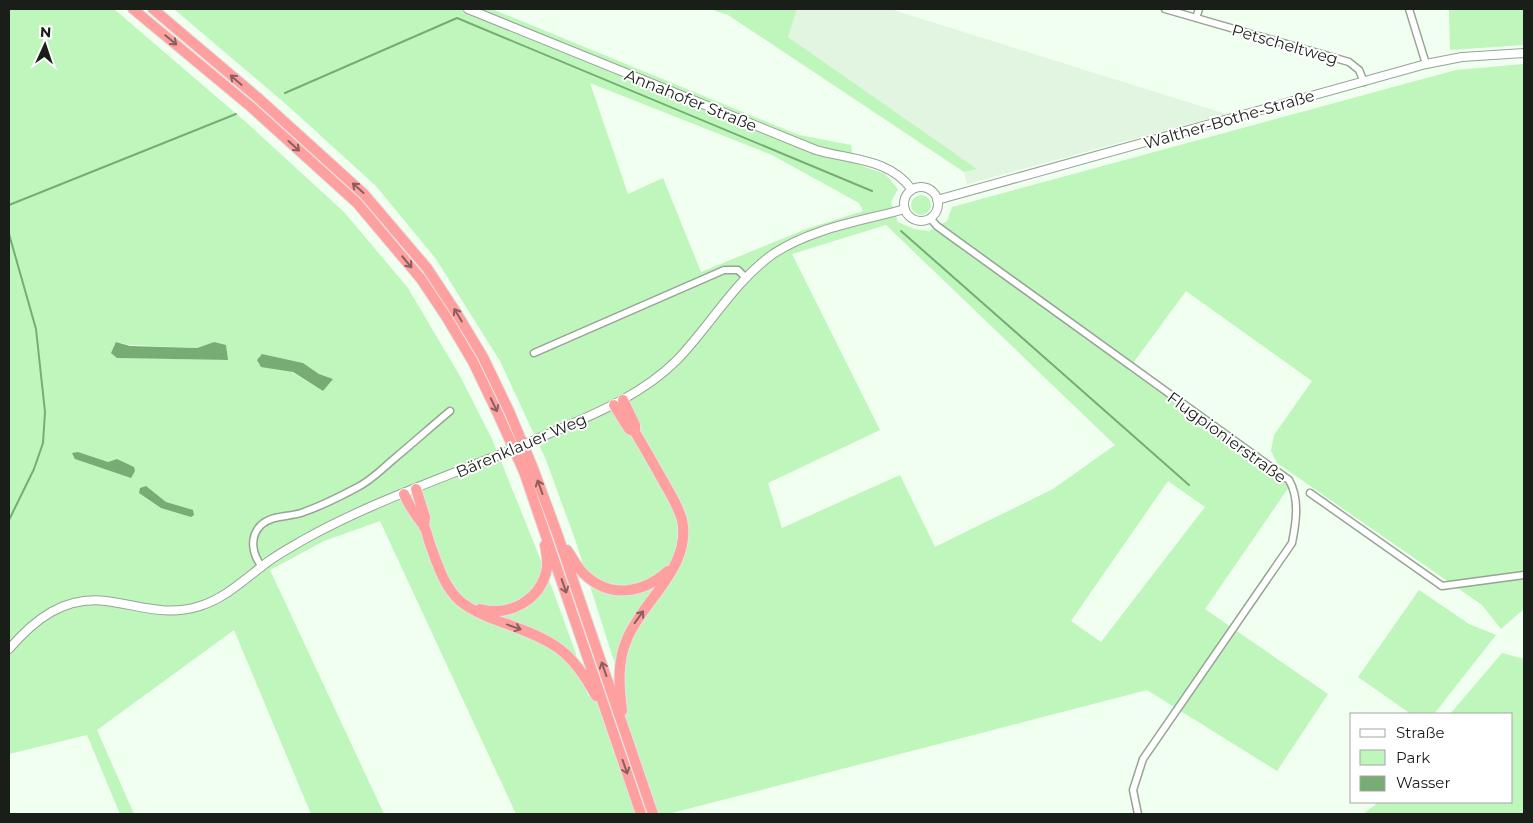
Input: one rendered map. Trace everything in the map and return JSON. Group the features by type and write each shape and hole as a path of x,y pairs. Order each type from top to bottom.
{"highway":[{"path":"133,9 250,107 357,203 421,279 447,318 473,362 498,414 543,524 641,814"},
{"path":"153,9 256,97 364,194 427,268 483,357 509,411 533,468 653,814"},
{"path":"618,402 635,425 635,432 676,503 682,520 683,534 680,550 667,578 633,625 621,657 620,688 625,732"},
{"path":"416,489 425,517 424,526"},
{"path":"404,494 424,526 446,583 461,602 494,619 537,635 567,655 578,666 610,720"},
{"path":"470,607 485,611 503,612 520,606 532,597 542,584 546,569 543,524"},
{"path":"557,533 582,572 596,583 609,588 623,591 647,586 672,567"}],"street":[{"name":"Annahofer Straße","path":"468,9 816,150 874,163 890,169 912,190"},
{"name":"Petscheltweg","path":"1164,9 1349,62 1359,70 1364,82"},
{"path":"1196,18 1199,9"},
{"path":"1409,9 1426,64"},
{"name":"Walther-Bothe-Straße","path":"937,200 1426,64 1462,57 1524,53"},
{"path":"919,188 926,188 933,192 937,200 936,211 930,218 923,220 916,220 905,209 906,199 912,190 919,188"},
{"name":"Bärenklauer Weg","path":"9,648 34,622 56,608 89,601 106,601 159,611 200,606 221,597 262,567 306,539 354,515 539,438 618,402 675,362 746,277 775,254 805,238 905,209"},
{"name":"Flugpionierstraße","path":"930,218 936,226 952,238 1289,480 1293,487 1296,522 1292,543 1143,759 1133,790 1138,814"},
{"path":"534,353 724,270 738,270 746,277"},
{"path":"262,567 255,556 253,548 254,539 262,524 276,518 302,513 358,488 450,410"},
{"path":"1310,492 1442,586 1524,575"}],"shaded area":[{"path":"797,9 890,9 1226,114 967,184 964,172 976,169 788,37"}],"green space":[{"path":"9,9 114,9 247,123 344,212 408,288 461,378 492,439 552,588 575,651 588,696 625,684 613,658 576,542 546,460 500,361 436,259 376,186 287,105 174,9 492,9 799,135 851,145 854,163 885,174 898,189 891,202 898,222 914,229 929,231 947,221 952,207 1456,70 1524,64 1524,609 1501,629 1482,605 1277,463 1271,451 1274,435 1312,381 1186,291 1128,370 1281,476 1289,487 1205,609 1328,694 1277,771 1147,690 668,814 516,814 380,521 324,541 270,570 384,814 311,814 234,630 97,730 134,814 120,814 87,735 9,754","holes":["590,83 772,155 859,203 863,211 806,229 701,272 663,178 628,194","886,225 1115,445 1053,489 935,547 900,475 782,528 768,483 880,430 792,254","116,342 130,345 197,348 214,342 228,360 117,358","262,354 303,363 319,374 332,379 323,391","1168,481 1205,507 1101,642 1071,621"]},
{"path":"710,9 797,9 788,37 977,169 964,172 728,15"},
{"path":"1449,9 1524,9 1524,45 1450,50"},
{"path":"921,195 928,198 931,205 928,212 921,215 914,212 911,205 914,198"},
{"path":"1419,590 1469,624 1496,635 1435,713 1410,713 1358,677"},
{"path":"1502,653 1524,659 1524,814 1363,814 1378,803 1513,803 1513,713 1451,713"}],"water":[{"path":"116,342 130,346 197,348 214,342 226,345 228,360 117,358 111,353"},
{"path":"262,354 303,363 319,374 333,379 323,391 293,372 261,367 257,360"},
{"path":"78,452 108,462 117,459 134,467 135,471 131,478 75,459 72,453"},
{"path":"146,486 166,502 193,510 194,515 191,517 161,508 139,493 140,488"}],"waterway":[{"path":"285,93 457,18 872,191"},
{"path":"9,205 236,114"},
{"path":"901,231 1189,485"},
{"path":"9,234 36,329 45,412 43,443 34,469 9,520"}]}
